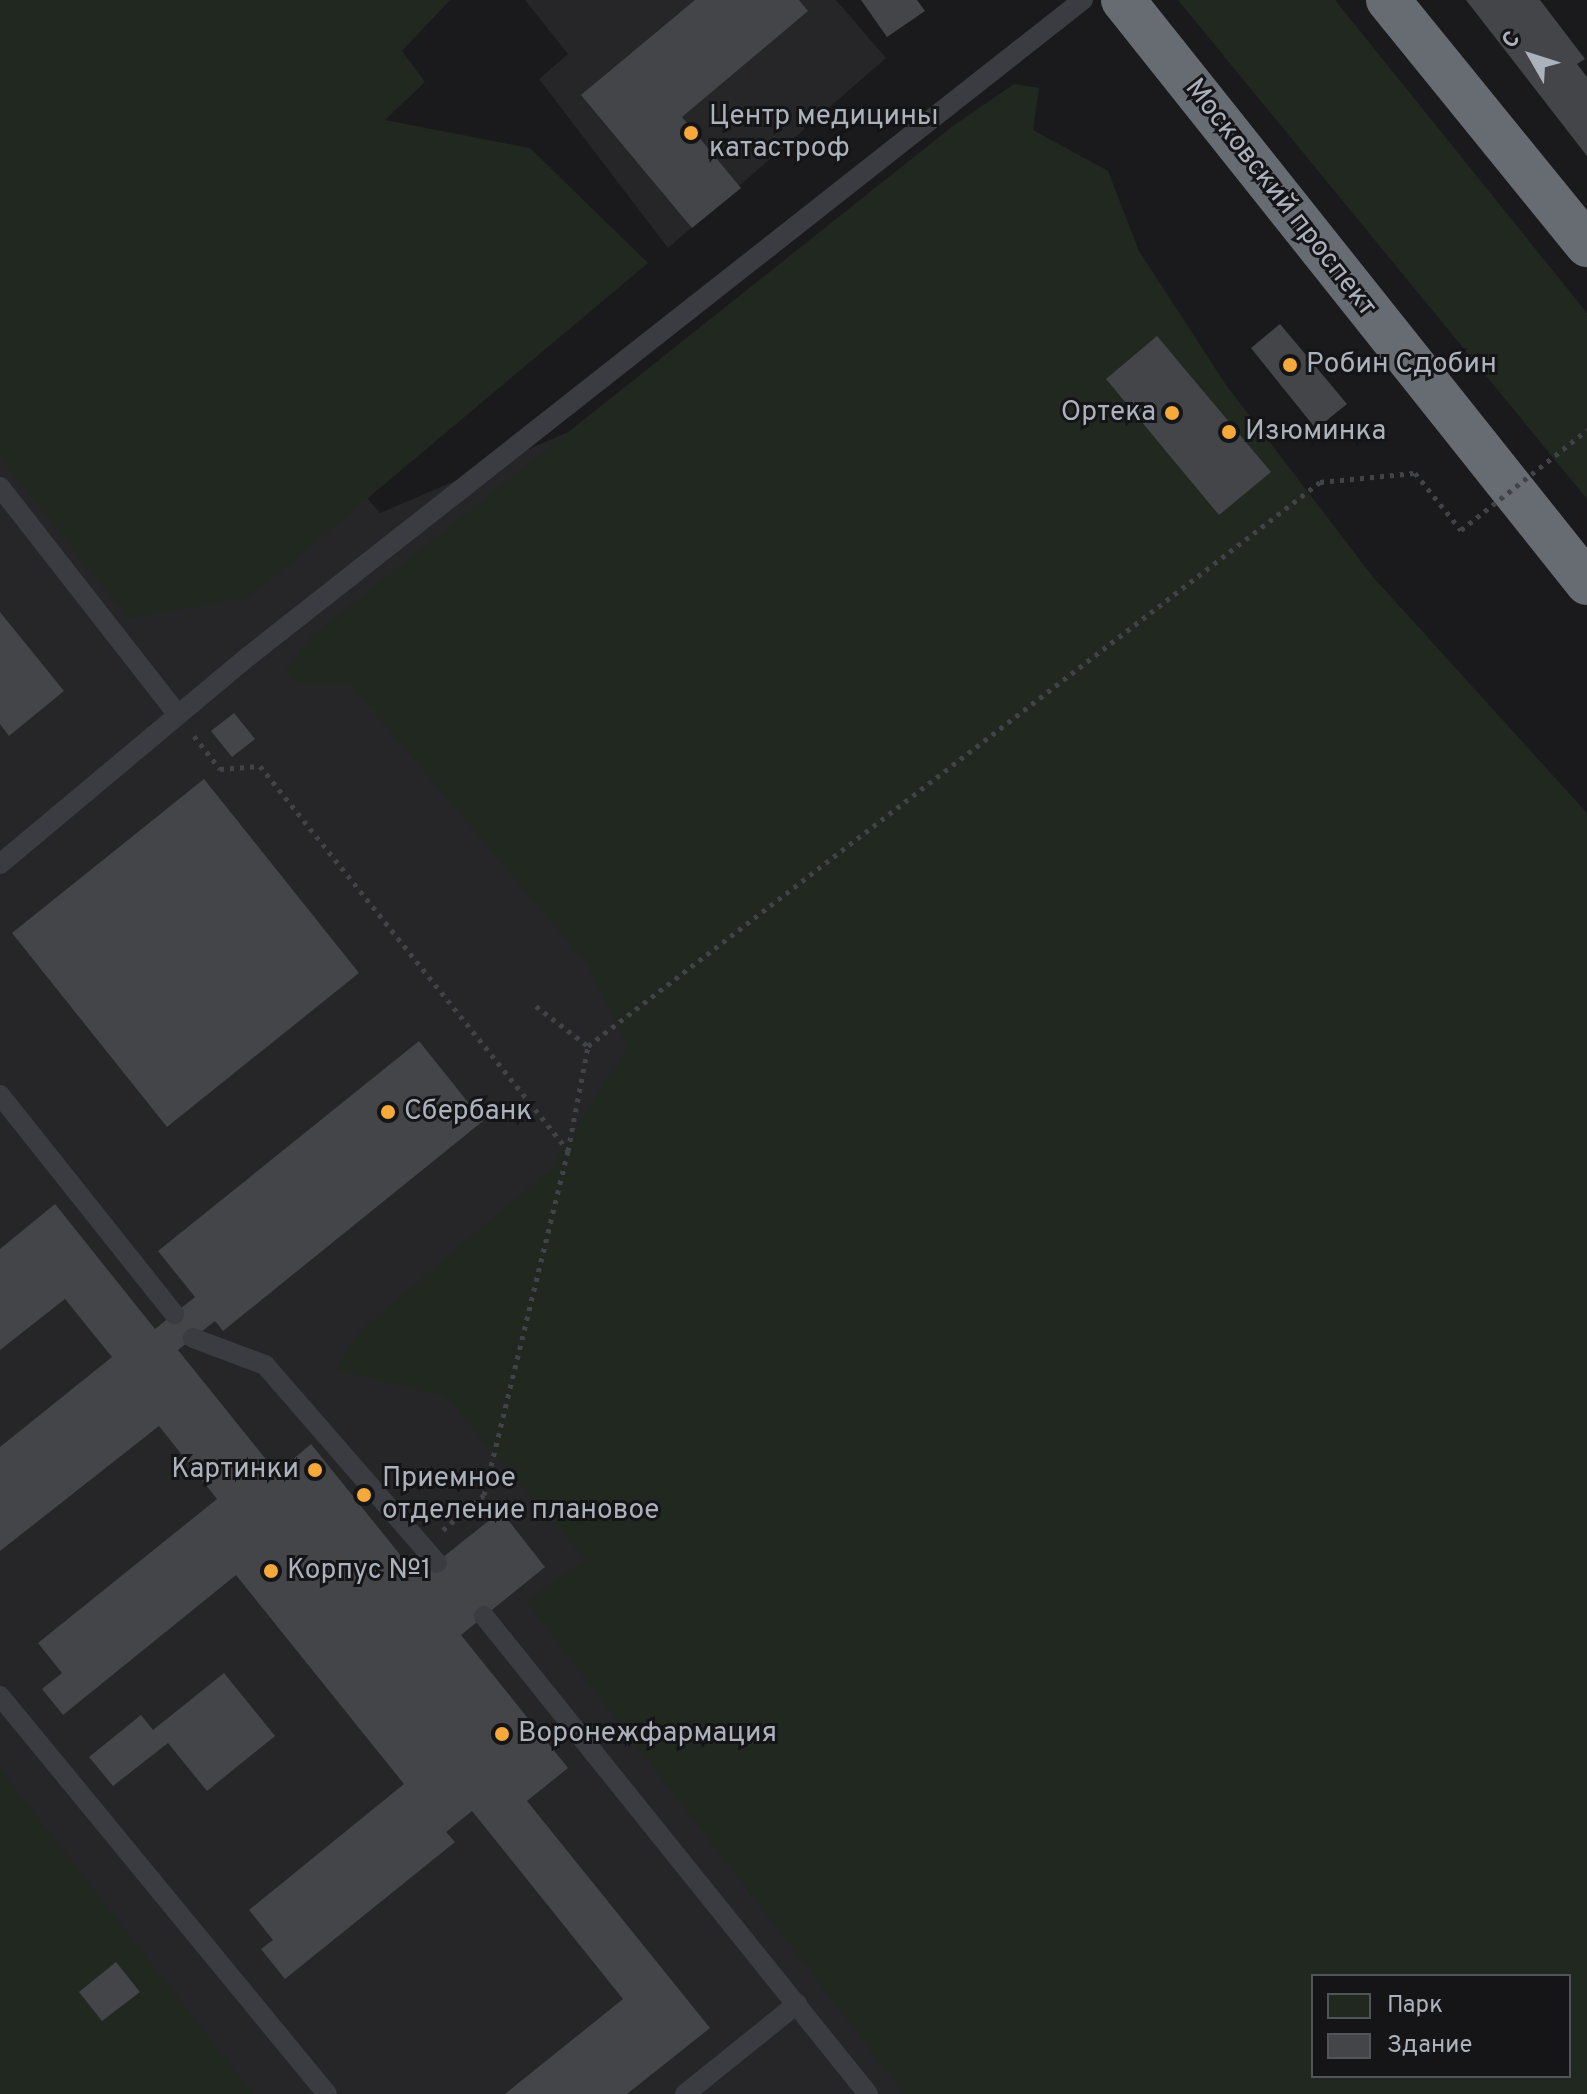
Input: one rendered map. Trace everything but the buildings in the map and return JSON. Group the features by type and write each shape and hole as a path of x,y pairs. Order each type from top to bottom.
{"highway":[{"name":"Московский проспект","path":"1123,0 1587,583"},
{"path":"1388,0 1587,245"}],"lane":[{"path":"0,864 178,715 1083,0"},
{"path":"0,487 178,715"},
{"path":"0,1095 174,1314"},
{"path":"193,1338 265,1365 430,1555"},
{"path":"484,1616 868,2094"},
{"path":"0,1696 327,2094"},
{"path":"685,2094 797,2004"}],"path":[{"path":"430,1555 484,1495 568,1151 588,1046 1320,482 1415,473 1461,530 1587,430"},
{"path":"178,715 220,769 260,766 568,1151"},
{"path":"536,1006 588,1046"}],"shaded area":[{"name":"Центр медицины катастроф","path":"525,0 836,0 886,58 668,248 539,79 568,54"},
{"path":"0,68 380,513 942,272 1587,1081 1587,2094 0,2094"}],"green space":[{"path":"0,0 450,0 402,51 425,82 385,120 530,148 648,263 250,597 128,618 0,457"},
{"path":"1178,0 1335,0 1587,313 1587,499"},
{"path":"1014,84 1039,88 1033,130 1108,171 1139,251 1226,385 1373,577 1587,813 1587,2094 904,2094 526,1601 586,1560 445,1396 336,1370 360,1331 551,1169 628,1046 588,965 350,684 299,684 285,671 313,635 953,126"},
{"path":"0,1770 253,2094 0,2094"}],"place":[{"name":"Центр медицины катастроф","path":"691,133"},
{"name":"Робин Сдобин","path":"1290,365"},
{"name":"Ортека","path":"1172,413"},
{"name":"Изюминка","path":"1229,432"},
{"name":"Сбербанк","path":"388,1112"},
{"name":"Картинки","path":"315,1470"},
{"name":"Приемное отделение плановое","path":"364,1495"},
{"name":"Корпус №1","path":"271,1571"},
{"name":"Воронежфармация","path":"502,1734"}]}
